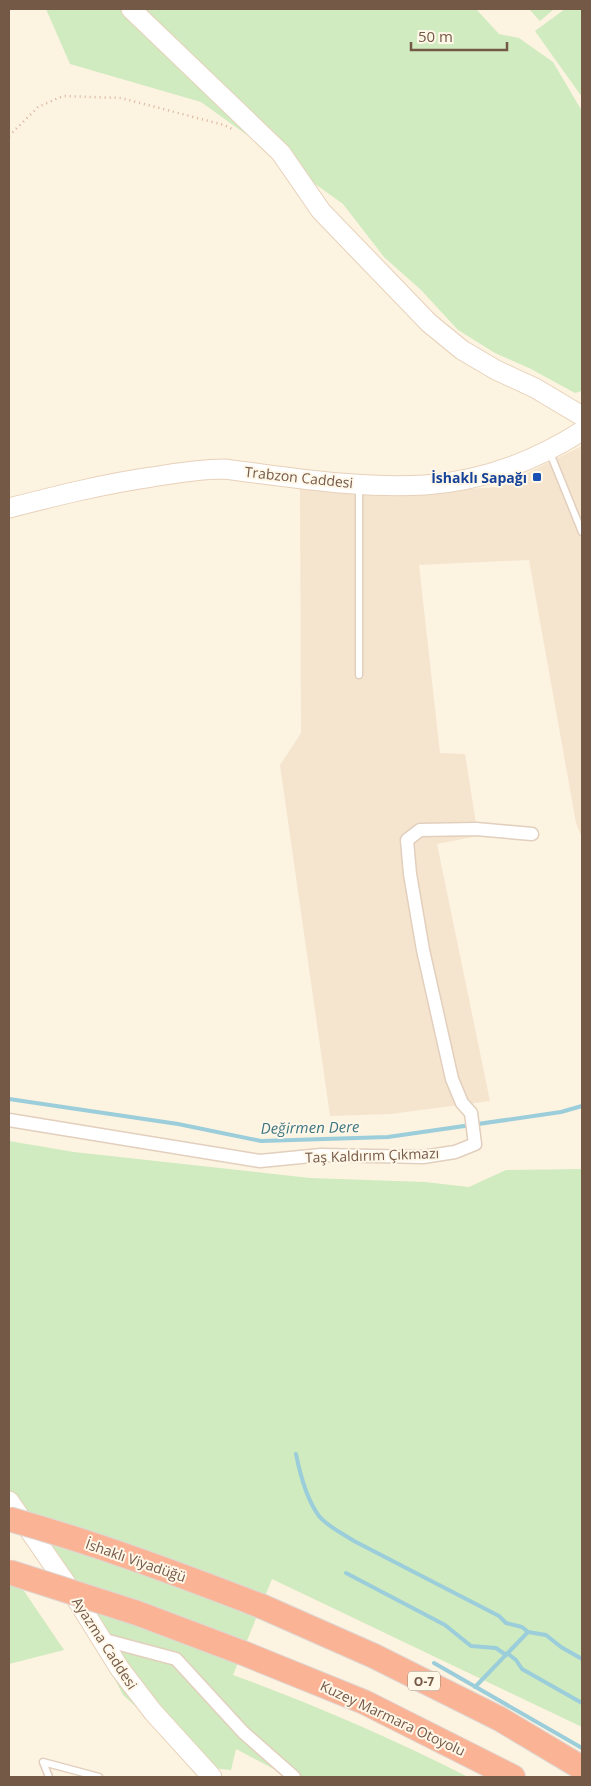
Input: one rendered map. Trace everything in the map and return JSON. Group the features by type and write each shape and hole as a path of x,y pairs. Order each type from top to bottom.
{"highway":[{"name":"İshaklı Viyadüğü","path":"9,1519 154,1566 261,1606 374,1656 483,1711 582,1768"},
{"name":"Kuzey Marmara Otoyolu","path":"9,1572 137,1613 364,1702 513,1777"}],"street":[{"path":"131,9 281,153 321,211 429,323 462,350 582,416"},
{"name":"Trabzon Caddesi","path":"9,508 72,492 137,479 206,469 224,469 360,484 426,485 490,473 524,462 582,431"},
{"name":"Taş Kaldırım Çıkmazı","path":"9,1120 260,1161 321,1155 423,1157 455,1152 475,1144 471,1113 462,1103 452,1079 423,950 410,874 407,840 420,830 476,829 532,834"},
{"name":"Ayazma Caddesi","path":"9,1501 72,1592 120,1669 153,1712 212,1777"},
{"path":"101,1639 176,1660 243,1732 294,1777"}],"lane":[{"path":"549,450 582,532"},
{"path":"359,676 360,484"},
{"path":"49,1777 43,1762 98,1777"}],"path":[{"path":"9,136 38,107 63,96 121,98 224,125 240,133"}],"shaded area":[{"path":"582,446 582,838 576,823 529,560 419,565 440,753 465,754 478,836 437,844 490,1101 391,1114 330,1116 280,765 301,733 300,483 386,494 499,487"}],"green space":[{"path":"46,9 476,9 499,34 519,38 553,62 582,111 582,391 575,393 531,369 495,353 458,330 421,290 384,257 343,204 201,102 70,64"},
{"path":"529,9 554,9 540,21"},
{"path":"565,9 582,9 582,97 535,31"},
{"path":"9,1141 74,1152 310,1178 425,1182 469,1187 506,1170 582,1169 582,1727 272,1579 233,1675 352,1722 468,1777 289,1777 236,1749 231,1770 202,1767 123,1695 92,1635 9,1507"},
{"path":"9,1569 64,1650 9,1664"}],"waterway":[{"name":"Değirmen Dere","path":"9,1099 178,1124 261,1141 388,1137 561,1112 582,1106"},
{"path":"296,1454 308,1495 322,1520 354,1541 499,1616 506,1623 522,1627 528,1632 546,1635 561,1647 582,1659"},
{"path":"346,1573 445,1625 471,1646 496,1648 506,1655"},
{"path":"475,1687 528,1632"},
{"path":"507,1653 516,1660 522,1669 582,1703"},
{"path":"434,1663 582,1748"}],"place":[{"name":"İshaklı Sapağı","path":"537,477"}]}
